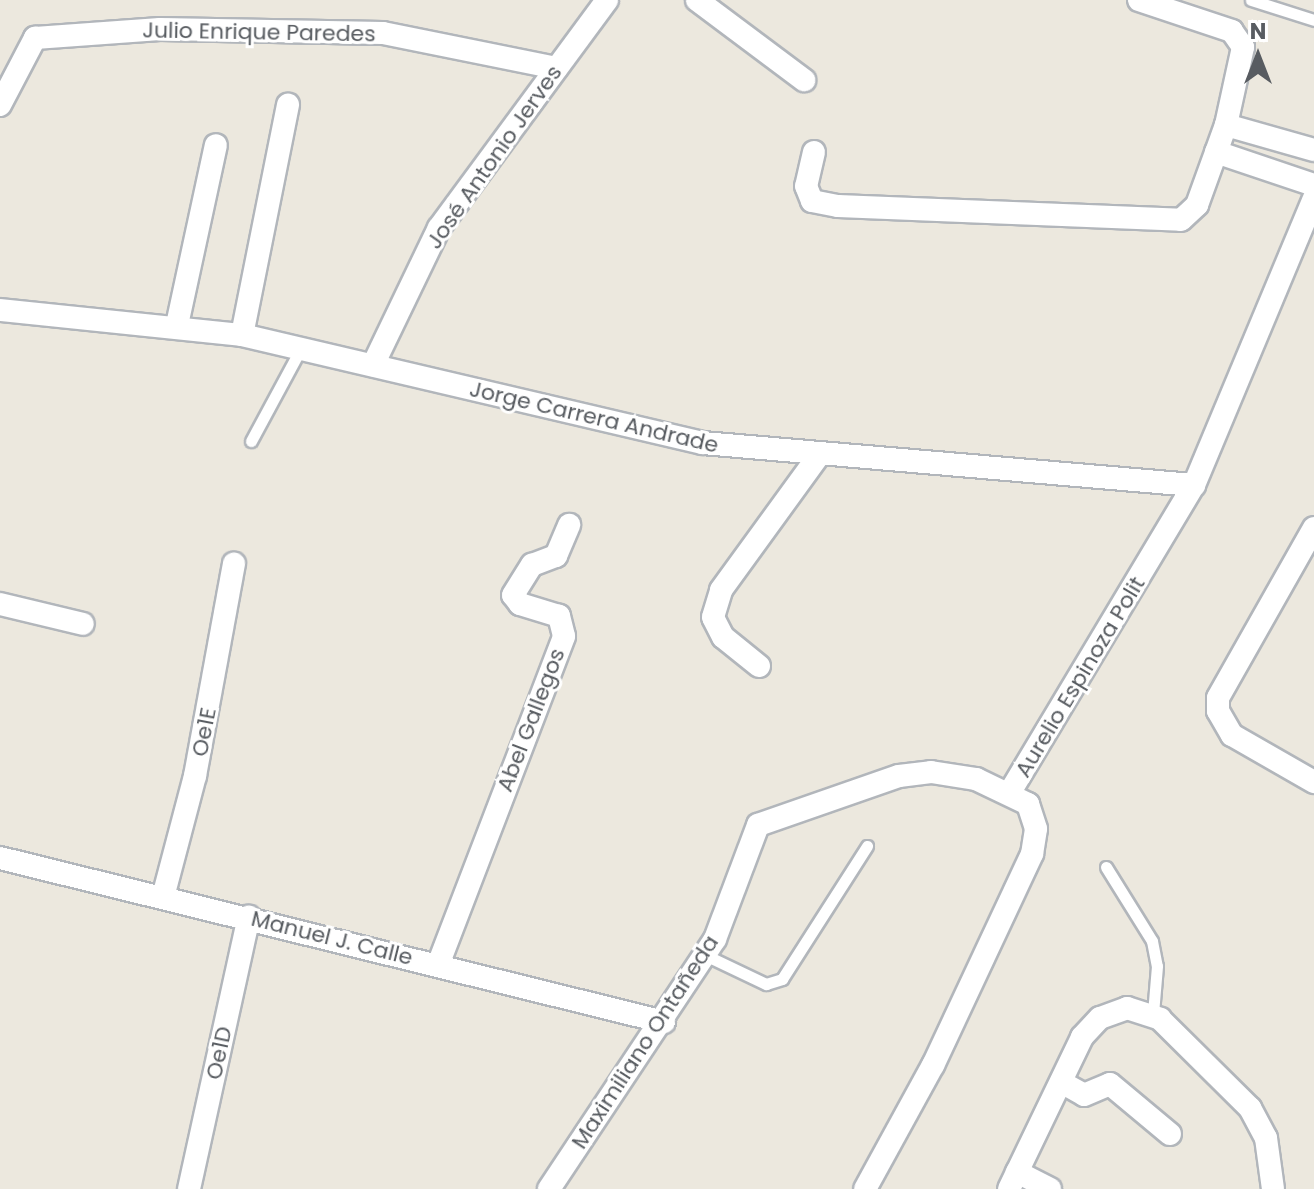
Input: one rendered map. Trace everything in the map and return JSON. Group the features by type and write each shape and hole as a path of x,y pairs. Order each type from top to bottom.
{"street":[{"name":"José Antonio Jerves","path":"373,365 439,228 607,0"},
{"path":"697,0 804,80"},
{"path":"814,152 806,186 812,201 825,204 1181,220 1197,205 1226,125 1244,58 1232,31 1139,0"},
{"name":"Julio Enrique Paredes","path":"0,105 35,38 146,30 383,33 557,68"},
{"path":"242,335 288,105"},
{"path":"1226,125 1304,147 1283,174"},
{"path":"177,325 216,145"},
{"path":"1216,152 1314,185"},
{"name":"Aurelio Espinoza Polit","path":"865,1189 928,1075 1031,859 1036,829 1032,811 1010,792 1194,485 1314,198"},
{"name":"Jorge Carrera Andrade","path":"0,310 177,325 242,335 654,434 819,455 1194,485"},
{"path":"759,666 723,637 713,617 721,590 819,455"},
{"name":"Abel Gallegos","path":"438,965 564,636 559,616 520,604 513,595 532,565 556,556 569,525"},
{"path":"1314,528 1218,698 1218,711 1230,725 1232,735 1314,782"},
{"name":"Oe1E","path":"163,897 195,776 234,564"},
{"path":"0,604 83,624"},
{"path":"1230,725 1240,724 1314,766"},
{"name":"Maximiliano Ontañeda","path":"549,1189 664,1022 705,955 748,843 763,822 837,793 916,773 961,775 1010,792"},
{"name":"Manuel J. Calle","path":"0,858 249,917 664,1022"},
{"name":"Oe1D","path":"189,1189 249,917"},
{"path":"1050,1189 1013,1181 1082,1037 1100,1018 1127,1008 1153,1014 1256,1116 1268,1148 1273,1189"},
{"path":"1061,1082 1084,1095 1104,1085 1119,1088 1170,1134"}],"lane":[{"path":"1251,0 1314,20"},
{"path":"251,441 301,347"},
{"path":"705,955 766,984 782,979 867,846"},
{"path":"1106,867 1152,941 1157,966 1153,1014"}]}
